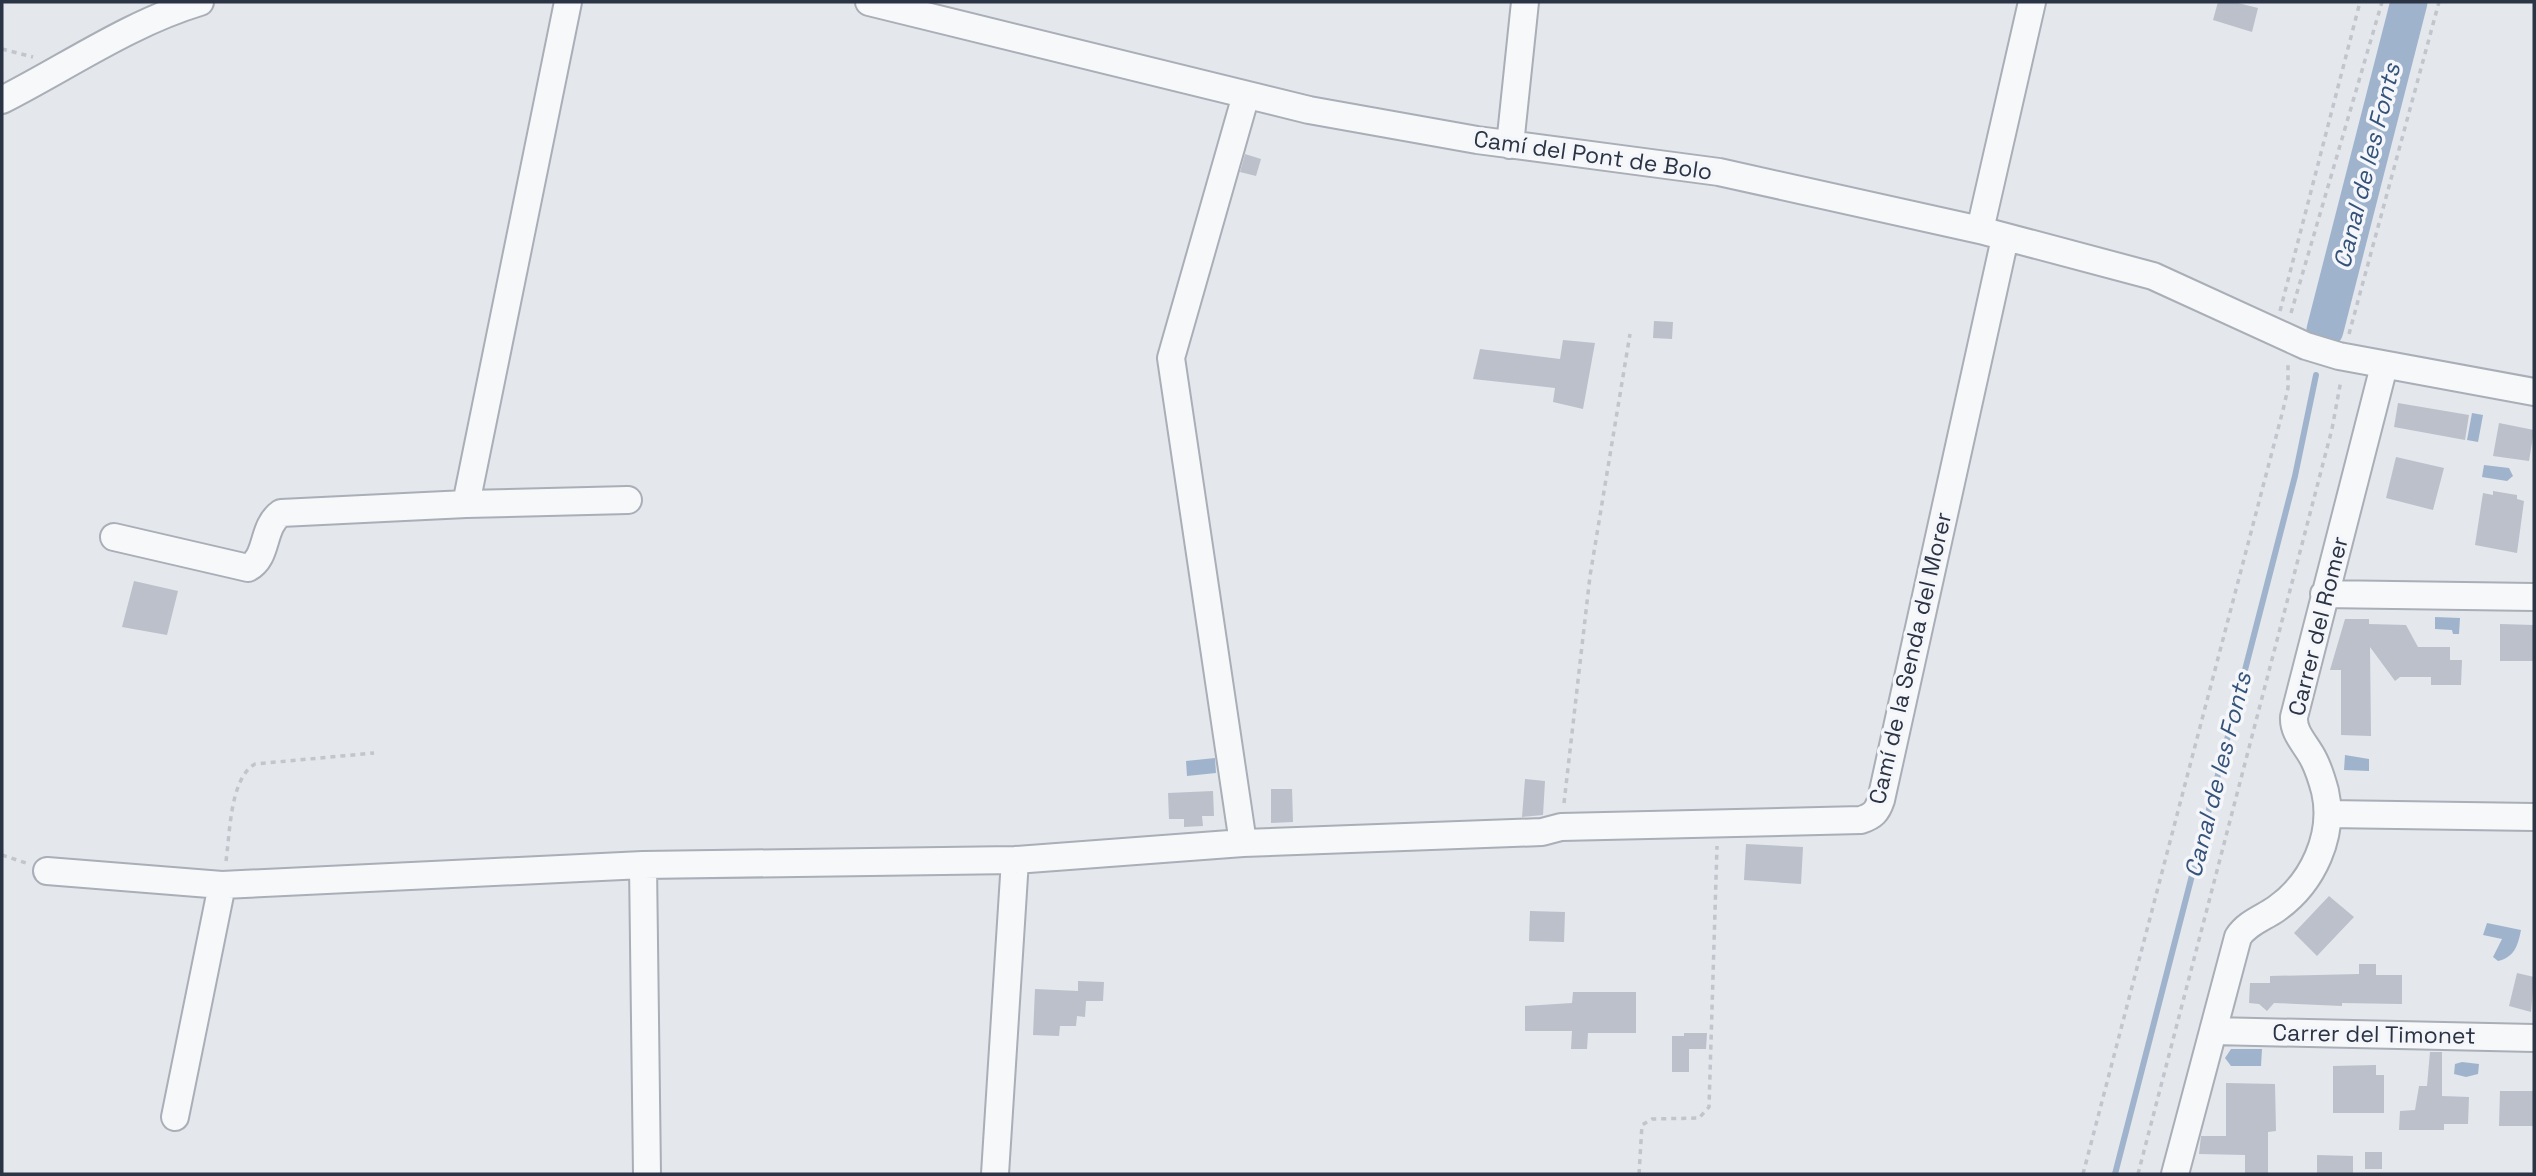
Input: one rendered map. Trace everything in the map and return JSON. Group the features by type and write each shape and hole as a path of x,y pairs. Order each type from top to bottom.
{"street":[{"path":"2,100 116,38 177,9 200,2"},
{"path":"466,504 568,2"},
{"name":"Camí del Pont de Bolo","path":"869,2 1309,110 1510,145 1719,172 1980,230 2153,276 2306,346 2342,357 2534,393"},
{"path":"1510,145 1525,2"},
{"path":"1980,230 2032,2"},
{"path":"1243,843 1171,358 1246,95"},
{"name":"Camí de la Senda del Morer","path":"47,871 222,886 642,865 1015,860 1243,843 1542,832 1561,827 1861,820 1877,811 2005,238"},
{"name":"Carrer del Romer","path":"2175,1174 2238,937 2248,925 2287,901 2306,878 2322,849 2328,814 2316,762 2294,726 2384,366"},
{"path":"114,537 248,568 260,557 267,528 281,513 628,500"},
{"path":"2325,594 2534,597"},
{"path":"2328,814 2534,817"},
{"path":"995,1174 1015,860"},
{"path":"642,865 648,1174"},
{"path":"174,1117 222,886"},
{"name":"Carrer del Timonet","path":"2213,1031 2534,1038"}],"path":[{"path":"2083,1174 2283,410 2288,363 2276,330 2360,2"},
{"path":"2276,330 2292,311 2382,2"},
{"path":"2138,1174 2332,429 2342,357 2438,2"},
{"path":"1561,827 1590,576 1630,334"},
{"path":"222,886 238,781 248,768 256,764 374,753"},
{"path":"1639,1174 1642,1125 1652,1119 1699,1118 1709,1107 1718,823"}],"water":[{"path":"2472,413 2483,415 2478,442 2467,440"},
{"path":"2484,465 2509,468 2513,476 2507,481 2482,477"},
{"path":"2435,617 2460,618 2459,634 2453,634 2452,630 2435,629"},
{"path":"2345,755 2369,759 2369,771 2344,770"},
{"path":"1215,758 1216,773 1187,776 1186,761"},
{"path":"2487,923 2521,930 2515,950 2508,957 2498,961 2493,957 2502,939 2483,935"},
{"path":"2231,1049 2262,1049 2261,1066 2231,1066 2225,1058"},
{"path":"2455,1064 2479,1064 2478,1074 2466,1077 2454,1074"}],"building":[{"path":"2218,2 2234,2 2258,8 2252,32 2213,20"},
{"path":"1245,154 1261,159 1256,176 1240,172"},
{"path":"1654,321 1673,322 1672,339 1653,338"},
{"path":"1563,340 1595,343 1583,409 1553,402 1555,388 1473,379 1480,349 1560,359"},
{"path":"2398,403 2469,415 2465,440 2394,427"},
{"path":"2499,423 2534,430 2529,461 2493,456"},
{"path":"2396,457 2444,468 2433,510 2386,498"},
{"path":"2493,491 2517,495 2517,499 2524,501 2517,553 2475,545 2483,493 2493,495"},
{"path":"134,581 178,591 167,635 122,627"},
{"path":"2345,619 2369,619 2369,624 2406,625 2418,647 2450,647 2450,660 2462,660 2461,685 2431,685 2431,677 2400,677 2395,681 2370,647 2371,736 2341,735 2341,670 2330,670"},
{"path":"2500,624 2534,625 2534,661 2500,661"},
{"path":"1525,779 1545,781 1543,815 1522,817"},
{"path":"1271,789 1292,789 1293,822 1271,823"},
{"path":"1213,791 1214,816 1202,816 1203,826 1184,827 1184,819 1169,819 1168,793"},
{"path":"1746,844 1803,847 1801,884 1744,880"},
{"path":"2329,896 2354,917 2317,956 2294,933"},
{"path":"1530,911 1565,912 1564,942 1529,941"},
{"path":"2359,964 2376,964 2376,975 2402,975 2402,1004 2342,1003 2342,1006 2274,1003 2267,1011 2259,1004 2249,1003 2250,983 2270,983 2270,976 2359,974"},
{"path":"2517,973 2534,977 2531,1012 2509,1006"},
{"path":"1078,981 1104,982 1103,1001 1086,1001 1085,1017 1077,1016 1076,1026 1060,1026 1059,1036 1033,1035 1035,989 1078,991"},
{"path":"1573,992 1636,992 1636,1033 1588,1033 1587,1049 1571,1049 1572,1031 1525,1031 1525,1006 1572,1003"},
{"path":"1684,1033 1707,1033 1706,1049 1689,1049 1689,1072 1672,1072 1672,1036 1684,1036"},
{"path":"2430,1052 2442,1052 2442,1096 2469,1097 2468,1124 2444,1124 2444,1130 2399,1130 2400,1111 2415,1110 2419,1086 2427,1086"},
{"path":"2376,1065 2376,1075 2384,1075 2384,1113 2333,1113 2333,1066"},
{"path":"2226,1083 2275,1084 2276,1131 2268,1132 2268,1174 2245,1174 2245,1155 2199,1154 2201,1136 2226,1136"},
{"path":"2500,1091 2534,1091 2534,1126 2499,1126"},
{"path":"2365,1152 2382,1152 2382,1169 2365,1169"},
{"path":"2317,1155 2353,1156 2353,1174 2317,1174"}],"waterway":[{"name":"Canal de les Fonts","path":"2325,330 2409,2"},
{"name":"Canal de les Fonts","path":"2115,1174 2295,476 2316,375"}]}
